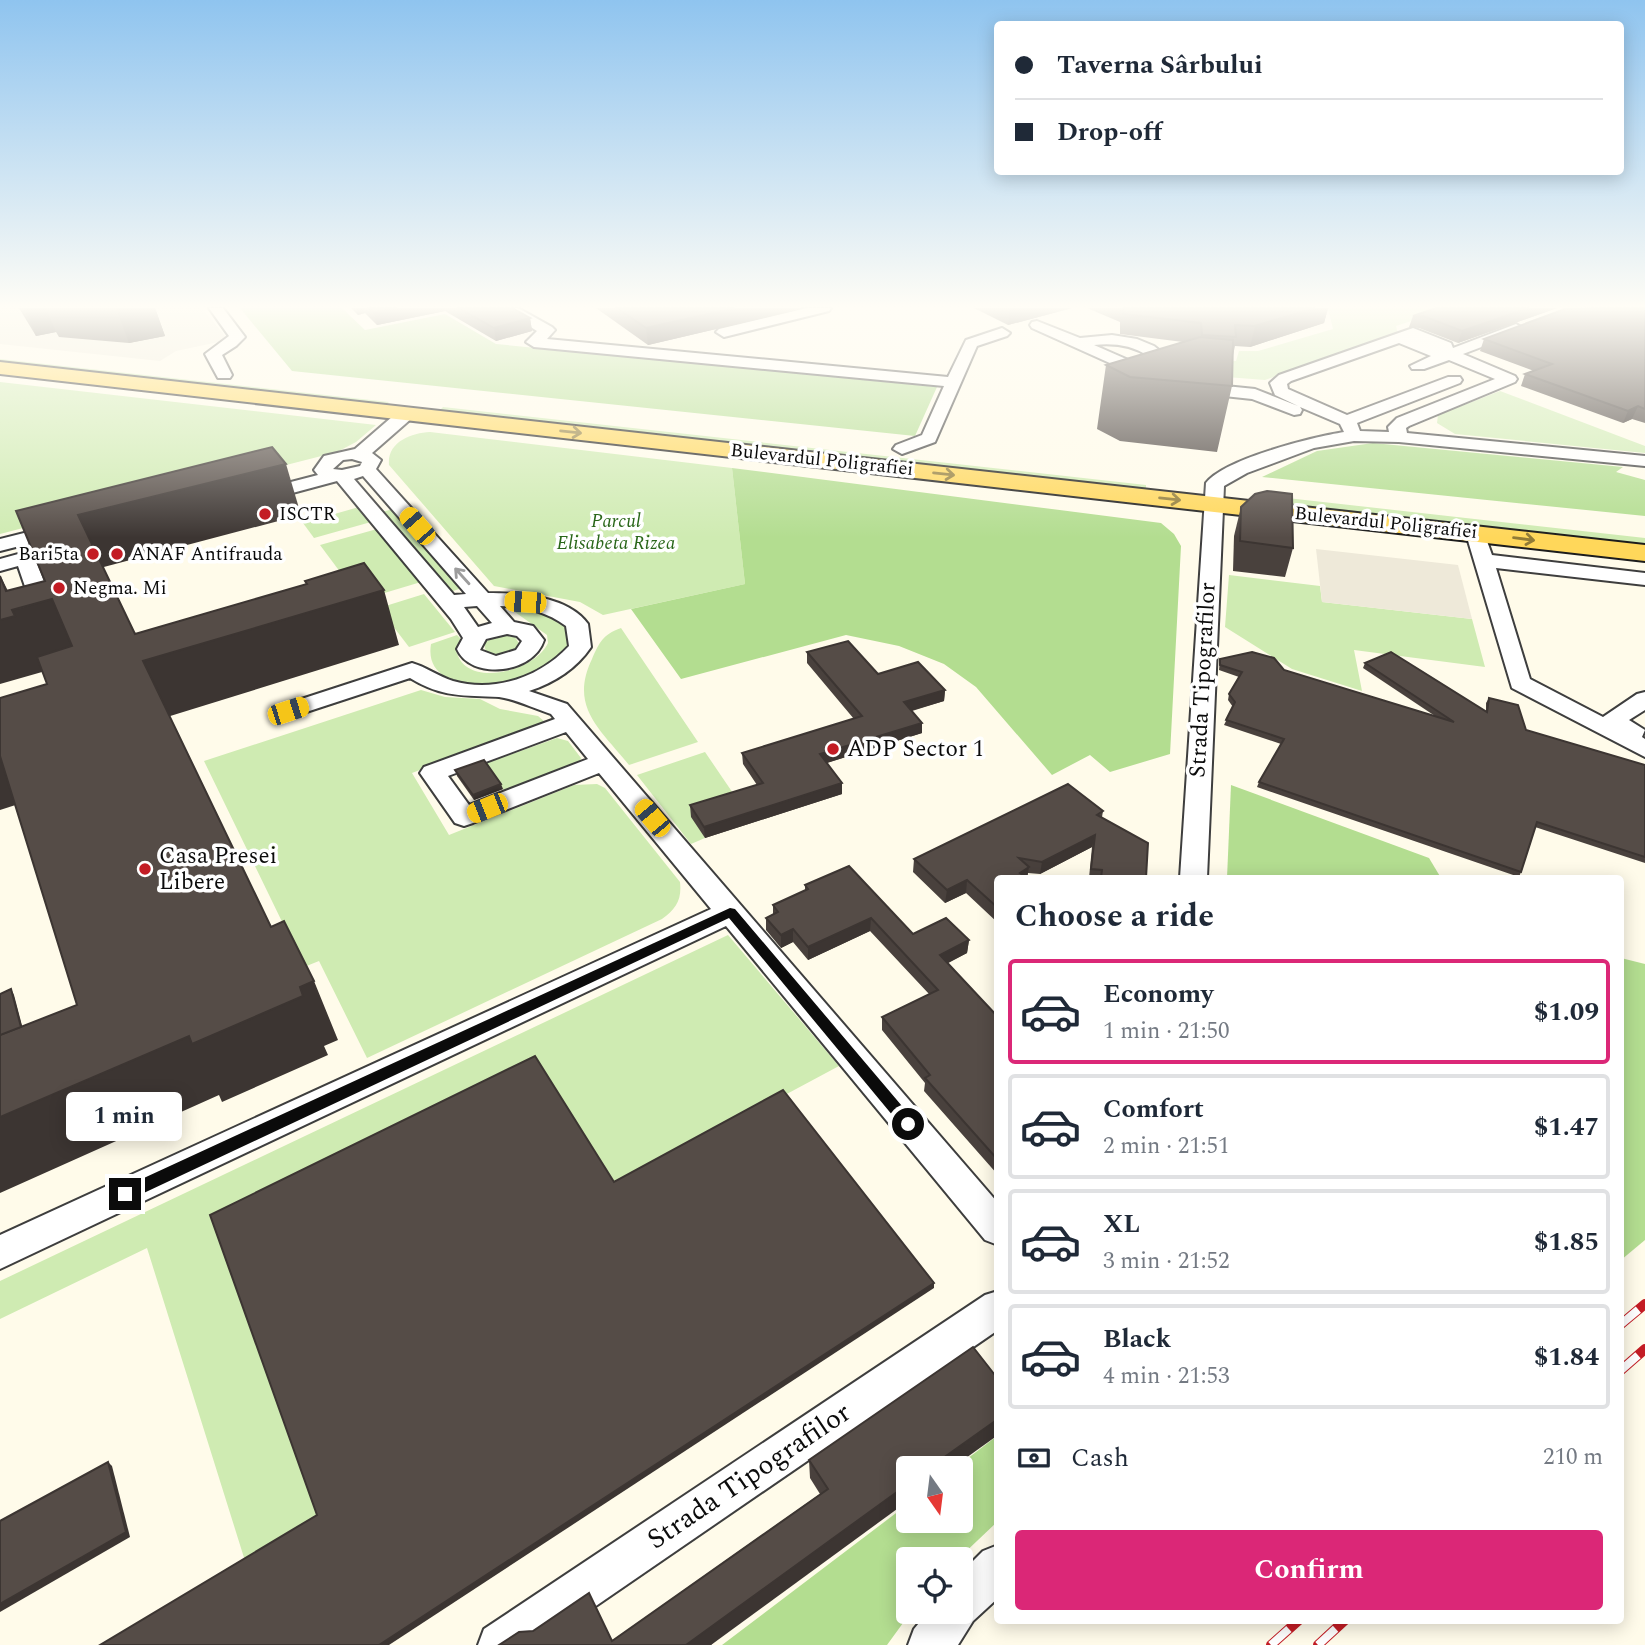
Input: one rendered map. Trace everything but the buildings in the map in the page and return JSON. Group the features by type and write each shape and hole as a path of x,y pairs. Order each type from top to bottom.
{"main road":[{"name":"Bulevardul Poligrafiei","path":"148,385 406,414 1214,493 1645,530"},
{"name":"Bulevardul Poligrafiei","path":"314,385 1121,472"},
{"path":"406,414 426,397"},
{"name":"Bulevardul Poligrafiei","path":"1161,477 1214,493 1476,534 1645,553"}],"street":[{"path":"902,449 934,442 953,385"},
{"path":"1279,385 1281,392 1351,429 1399,437 1645,461"},
{"path":"1214,493 1241,468 1310,443 1332,438 1444,385"},
{"path":"1466,385 1482,391"},
{"path":"243,500 363,462 406,414"},
{"path":"1609,457 1645,471"},
{"path":"250,481 335,471"},
{"path":"335,471 474,637"},
{"name":"Strada Tipografilor","path":"1193,875 1214,493"},
{"path":"0,545 82,533 25,558 0,565"},
{"path":"1476,534 1520,683 1645,749"},
{"path":"0,621 43,607 25,558"},
{"path":"1484,560 1645,579"},
{"path":"288,711 412,670 439,686 477,691 499,689 542,679 572,659 580,647 577,624 568,616 542,605 483,600 448,603"},
{"path":"507,627 525,631 533,640 528,651 513,660 492,663 475,658 468,649 474,637 489,630 507,627"},
{"path":"565,715 572,659"},
{"path":"499,689 565,715 994,1224"},
{"path":"1645,699 1612,720 1645,738"},
{"path":"565,715 433,773 464,817 604,762"},
{"name":"Strada Tipografilor","path":"500,1645 994,1311"},
{"path":"973,1592 994,1570"},
{"path":"930,1645 946,1624"}],"lane":[{"path":"1176,385 1263,396 1325,424 1332,438"},
{"path":"1399,437 1400,424 1498,385"},
{"path":"363,462 507,627"},
{"path":"0,1252 730,912"}],"green space":[{"path":"0,385 24,385 376,425 356,442 337,452 57,524 54,520 0,534"},
{"path":"194,385 233,385 389,402 384,406"},
{"path":"424,385 914,385 937,387 915,436"},
{"path":"1500,391 1645,446 1645,453 1455,434 1437,423 1438,415"},
{"path":"443,407 1146,485 1146,491 438,412"},
{"name":"Parcul Elisabeta Rizea","path":"430,432 732,468 745,584 603,615 580,602 494,586 389,465 392,450 402,440 415,434"},
{"path":"1373,443 1623,467 1616,472 1645,480 1645,516 1262,477 1317,451"},
{"path":"732,468 1161,523 1174,534 1181,546 1170,754 1110,772 1090,755 1052,775 976,687 944,664 899,646 846,635 681,679 631,609 745,584"},
{"path":"1287,498 1645,538 1645,550 1287,510"},
{"path":"359,507 371,522 314,538 303,523"},
{"path":"393,509 462,588 450,592 382,512"},
{"path":"377,529 421,582 361,600 320,545"},
{"path":"1229,575 1320,586 1322,602 1472,619 1485,667 1354,650 1362,691 1292,669 1225,627"},
{"path":"424,594 455,632 409,647 379,608"},
{"path":"508,607 545,611 566,625 569,646 560,660 542,671 518,680 492,684 467,684 447,678 433,665 431,644 457,635 462,640 456,649 461,662 485,673 515,668 541,653 548,643 547,635"},
{"path":"621,628 698,742 629,765 598,728 586,704 586,676 602,640"},
{"path":"498,635 515,637 520,645 504,655 486,653 484,643"},
{"path":"421,690 445,697 480,699 500,709 538,716 545,722 412,773 449,835 574,785 597,784 605,788 680,882 680,894 674,908 662,919 367,1058 319,961 304,967 204,761"},
{"path":"557,738 568,741 581,758 578,766 507,795 484,764"},
{"path":"705,752 739,802 692,817 705,838 691,844 637,775"},
{"path":"1231,785 1429,858 1439,875 1227,875"},
{"path":"728,935 839,1066 783,1096 320,1519 246,1564 147,1248 0,1319 0,1281"},
{"path":"1624,959 1645,964 1645,1240 1624,1258"},
{"path":"994,1438 994,1525 971,1547 896,1547 896,1624 902,1624 887,1645 722,1645 896,1513 896,1533 973,1533 973,1456 971,1456"}],"shaded area":[{"path":"1316,549 1458,565 1472,619 1322,602"}],"railway":[{"path":"1624,1322 1645,1304"},
{"path":"1624,1367 1645,1349"},
{"path":"1271,1645 1295,1624"},
{"path":"1318,1645 1341,1624"}],"place":[{"name":"ISCTR","path":"265,514"},
{"name":"Bari5ta","path":"93,554"},
{"name":"ANAF Antifrauda","path":"117,554"},
{"name":"Negma. Mi","path":"59,588"},
{"name":"ADP Sector 1","path":"833,749"},
{"name":"Casa Presei Libere","path":"145,869"}],"route":[{"path":"125,1194 730,912 908,1124"}]}
